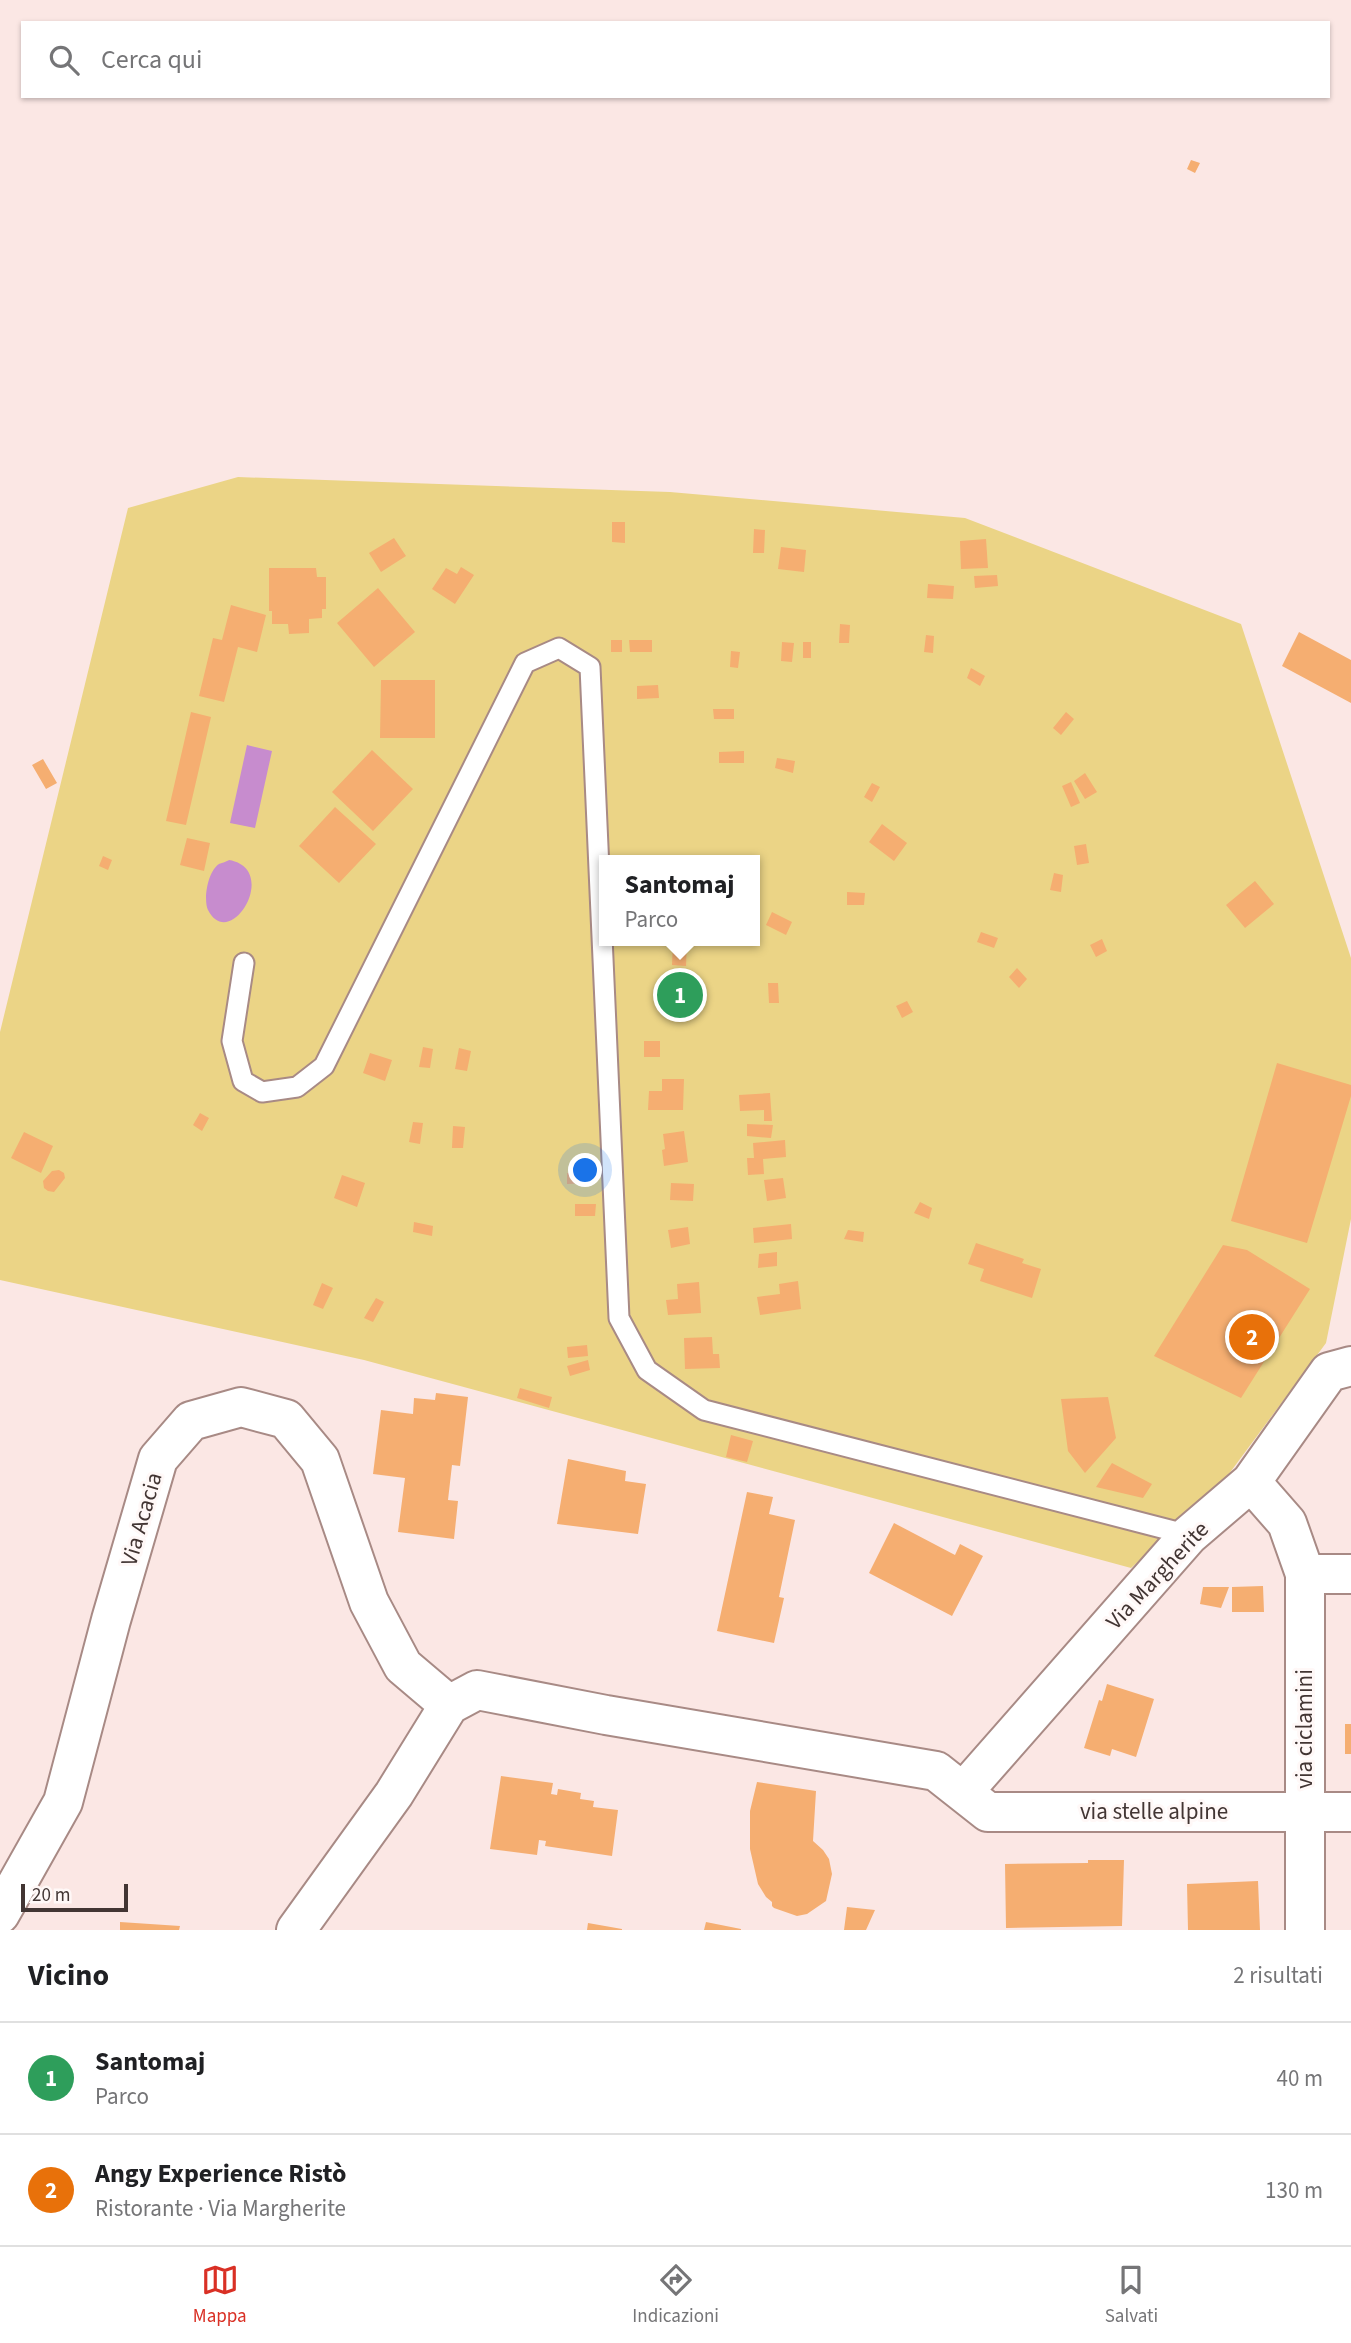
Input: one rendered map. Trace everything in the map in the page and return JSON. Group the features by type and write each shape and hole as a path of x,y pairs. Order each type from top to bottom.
{"street":[{"name":"Via Margherite","path":"963,1792 1189,1535 1251,1482 1329,1372 1351,1366"},
{"name":"Via Acacia","path":"0,1914 62,1802 158,1459 191,1421 242,1407 286,1419 320,1460 369,1602 402,1666 449,1705"},
{"path":"1251,1482 1287,1524 1305,1574 1351,1574"},
{"name":"via ciclamini","path":"1305,1574 1305,1930"},
{"name":"via stelle alpine","path":"449,1705 477,1690 936,1771 988,1812 1351,1811"},
{"path":"303,1928 394,1794 449,1705"}],"lane":[{"path":"244,964 232,1041 243,1081 262,1092 297,1087 324,1066 525,663 559,648 590,667 599,869"},
{"path":"602,946 619,1318 647,1370 705,1410 1189,1535"}],"shaded area":[{"path":"238,477 670,492 965,518 1241,624 1351,958 1351,1219 1326,1343 1217,1490 1131,1568 364,1360 0,1280 0,1032 128,508"},
{"path":"247,745 272,751 255,828 230,823"},
{"path":"229,860 244,866 251,878 251,891 238,915 228,922 217,921 208,910 208,885 215,868"}],"building":[{"path":"1191,160 1200,163 1195,173 1187,169"},
{"path":"612,522 625,522 625,543 612,542"},
{"path":"754,529 765,530 764,553 753,553"},
{"path":"394,538 406,556 381,572 369,553"},
{"path":"986,539 988,568 961,569 960,541"},
{"path":"781,547 806,550 804,572 778,569"},
{"path":"461,567 474,575 455,604 432,589 446,568 457,574"},
{"path":"269,568 316,568 317,577 326,577 326,609 322,609 322,618 309,619 309,633 289,634 288,624 272,624 272,611 269,611"},
{"path":"997,575 998,586 975,588 974,576"},
{"path":"928,584 954,586 953,599 927,598"},
{"path":"378,588 415,632 374,667 337,623"},
{"path":"231,605 266,615 257,652 238,647 224,702 199,696 213,638 222,640"},
{"path":"840,624 850,625 849,643 839,643"},
{"path":"1299,632 1351,660 1351,703 1282,666"},
{"path":"926,635 934,636 933,653 924,652"},
{"path":"611,640 622,640 622,652 611,652"},
{"path":"629,640 652,640 652,652 630,652"},
{"path":"782,642 794,643 792,662 781,661"},
{"path":"803,642 811,642 811,658 803,658"},
{"path":"731,651 740,652 738,668 730,667"},
{"path":"971,668 985,676 980,686 967,678"},
{"path":"381,680 435,680 435,738 380,738"},
{"path":"658,685 659,698 637,699 637,686"},
{"path":"713,709 734,709 734,719 714,719"},
{"path":"191,712 211,717 186,825 166,821"},
{"path":"1066,712 1074,719 1061,735 1053,728"},
{"path":"372,750 413,789 373,831 332,792"},
{"path":"744,751 744,763 719,763 719,752"},
{"path":"777,758 795,761 793,773 775,768"},
{"path":"43,759 57,783 46,789 32,765"},
{"path":"1085,773 1097,792 1085,799 1074,781"},
{"path":"1071,782 1080,803 1071,807 1062,786"},
{"path":"872,783 880,787 872,802 864,797"},
{"path":"335,807 376,844 339,883 299,846"},
{"path":"882,824 907,843 894,861 869,842"},
{"path":"187,838 210,843 204,871 180,865"},
{"path":"1086,844 1089,863 1077,865 1074,846"},
{"path":"103,856 112,860 108,870 99,866"},
{"path":"1054,873 1063,875 1061,892 1050,890"},
{"path":"1255,881 1274,904 1245,928 1226,905"},
{"path":"847,892 865,893 864,905 847,905"},
{"path":"772,912 792,922 786,935 766,925"},
{"path":"981,932 998,938 994,948 977,942"},
{"path":"1102,939 1107,951 1096,957 1090,945"},
{"path":"673,946 687,946 686,966 672,965"},
{"path":"1017,968 1027,979 1019,988 1009,977"},
{"path":"768,983 778,983 779,1003 769,1003"},
{"path":"907,1001 913,1012 902,1018 896,1006"},
{"path":"644,1041 660,1041 660,1057 644,1057"},
{"path":"423,1047 433,1049 430,1068 419,1067"},
{"path":"459,1048 471,1051 467,1071 455,1069"},
{"path":"370,1053 392,1060 385,1081 363,1073"},
{"path":"1277,1063 1351,1085 1351,1096 1307,1243 1231,1221"},
{"path":"662,1079 684,1079 683,1110 648,1110 649,1091 662,1091"},
{"path":"770,1093 772,1121 764,1121 764,1110 740,1111 739,1095"},
{"path":"200,1113 209,1118 202,1131 193,1125"},
{"path":"413,1122 423,1123 420,1144 409,1142"},
{"path":"747,1124 773,1125 771,1138 747,1136"},
{"path":"453,1126 465,1127 463,1148 452,1148"},
{"path":"684,1131 688,1162 664,1166 663,1134"},
{"path":"24,1132 53,1146 41,1173 11,1158"},
{"path":"785,1140 786,1157 763,1159 764,1174 748,1175 747,1158 754,1158 753,1143"},
{"path":"59,1170 64,1173 65,1178 54,1192 48,1191 44,1188 43,1181 52,1171"},
{"path":"588,1172 589,1183 567,1184 567,1173"},
{"path":"342,1175 365,1183 357,1207 334,1198"},
{"path":"783,1178 786,1198 767,1201 764,1180"},
{"path":"671,1183 694,1184 693,1201 670,1200"},
{"path":"920,1202 932,1208 929,1219 914,1213"},
{"path":"575,1204 596,1204 595,1216 575,1216"},
{"path":"414,1222 433,1226 432,1236 413,1232"},
{"path":"791,1224 792,1239 754,1243 753,1228"},
{"path":"688,1227 690,1244 671,1248 668,1230"},
{"path":"848,1230 864,1232 863,1242 844,1239"},
{"path":"976,1243 1024,1259 1022,1263 1041,1269 1032,1298 980,1281 984,1269 968,1264"},
{"path":"1223,1245 1247,1250 1310,1289 1241,1398 1154,1356"},
{"path":"777,1252 777,1266 758,1268 759,1254"},
{"path":"798,1281 801,1309 760,1315 757,1297 780,1294 779,1284"},
{"path":"699,1282 701,1313 668,1315 666,1300 678,1299 677,1284"},
{"path":"322,1283 333,1288 323,1309 313,1305"},
{"path":"376,1298 384,1302 373,1322 364,1318"},
{"path":"712,1337 713,1354 719,1354 720,1368 685,1369 684,1338"},
{"path":"587,1345 588,1356 568,1358 567,1347"},
{"path":"588,1360 590,1370 570,1376 567,1366"},
{"path":"520,1388 552,1397 549,1408 517,1398"},
{"path":"436,1393 468,1397 460,1466 452,1465 448,1500 458,1501 454,1539 398,1532 405,1478 373,1474 381,1410 413,1414 414,1398 435,1400"},
{"path":"1108,1397 1116,1438 1085,1473 1068,1451 1061,1399"},
{"path":"731,1435 753,1441 747,1462 726,1457"},
{"path":"568,1459 626,1471 625,1481 646,1484 638,1534 557,1524"},
{"path":"1112,1463 1152,1484 1143,1498 1096,1487"},
{"path":"747,1492 773,1497 769,1514 795,1520 779,1597 784,1598 774,1643 717,1631"},
{"path":"894,1523 955,1555 960,1544 983,1556 952,1616 869,1573"},
{"path":"1263,1586 1264,1612 1232,1612 1232,1587"},
{"path":"1203,1587 1229,1587 1221,1608 1200,1604"},
{"path":"1107,1684 1154,1699 1136,1757 1112,1749 1110,1756 1084,1748 1099,1700 1102,1701"},
{"path":"1345,1724 1351,1724 1351,1754 1345,1754"},
{"path":"501,1776 553,1783 551,1794 557,1795 558,1789 581,1793 580,1799 594,1801 593,1807 618,1810 612,1856 545,1846 546,1841 539,1840 537,1855 490,1849"},
{"path":"757,1782 816,1791 813,1841 829,1859 832,1874 826,1901 807,1914 797,1916 774,1908 758,1884 750,1849 750,1811"},
{"path":"1088,1860 1124,1860 1122,1926 1006,1928 1005,1864 1088,1863"},
{"path":"1258,1881 1260,1930 1188,1930 1187,1884"},
{"path":"847,1907 875,1910 866,1930 844,1930"},
{"path":"120,1922 180,1926 179,1930 120,1930"},
{"path":"706,1922 741,1929 741,1930 704,1930"},
{"path":"588,1923 622,1929 622,1930 587,1930"}],"place":[{"name":"Santomaj","path":"680,995"},
{"name":"Angy Experience Ristò","path":"1252,1337"}]}
